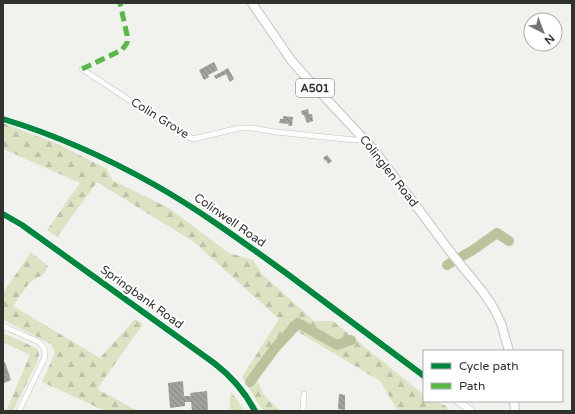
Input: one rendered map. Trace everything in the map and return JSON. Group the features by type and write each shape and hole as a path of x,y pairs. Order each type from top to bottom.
{"main road":[{"name":"Colinglen Road","path":"252,3 300,71 363,137 387,166 452,254 483,292 493,307 501,324 509,350"}],"street":[{"name":"Colin Grove","path":"82,69 175,130 193,139 239,128 252,128 355,140 363,137"},
{"name":"Colinwell Road","path":"3,119 52,136 99,156 155,185 187,204 249,246 423,375"},
{"name":"Springbank Road","path":"3,214 28,230 214,363 242,390 255,411"},
{"path":"3,326 39,342 44,346 44,359 19,411"},
{"path":"303,411 304,394"},
{"path":"459,402 471,411"}],"green space":[{"path":"3,123 60,145 107,169 112,180 169,208 229,253 253,260 262,274 314,321 333,321 423,394 423,402 436,402 446,406 448,411 398,411 380,381 295,330 257,380 264,395 280,411 263,411 242,377 279,319 194,242 97,182 57,237 47,230 80,183 3,149"},
{"path":"31,252 48,266 44,274 29,283 13,306 100,358 135,319 143,324 97,389 138,411 105,411 42,382 55,353 51,344 3,320 3,293"},
{"path":"3,333 36,348 39,353 38,360 13,411 6,411 30,355 3,342"},
{"path":"231,392 238,401 244,411 229,411"}],"building":[{"path":"214,62 218,70 208,75 209,77 204,80 199,70"},
{"path":"228,68 234,79 230,82 226,74 216,79 214,76"},
{"path":"308,109 309,114 312,114 313,121 307,123 301,111"},
{"path":"283,116 293,117 292,126 288,126 289,124 279,123 280,119 283,119"},
{"path":"327,155 332,161 328,164 323,158"},
{"path":"5,362 11,380 4,383 3,363"},
{"path":"183,381 184,396 191,396 190,393 207,391 208,411 192,411 191,402 185,402 185,406 170,408 168,383"},
{"path":"339,394 345,395 345,410 338,409"}],"waterway":[{"path":"447,265 473,250 497,233 509,241"},
{"path":"250,382 275,348 298,323 337,345 351,340"}],"marked path":[{"path":"82,69 122,50 127,43 127,35 120,3"}],"cycle path":[{"path":"3,119 42,132 81,148 172,195 254,250 423,375"},
{"path":"3,214 22,225 214,363 237,385 247,397 255,411"}]}
